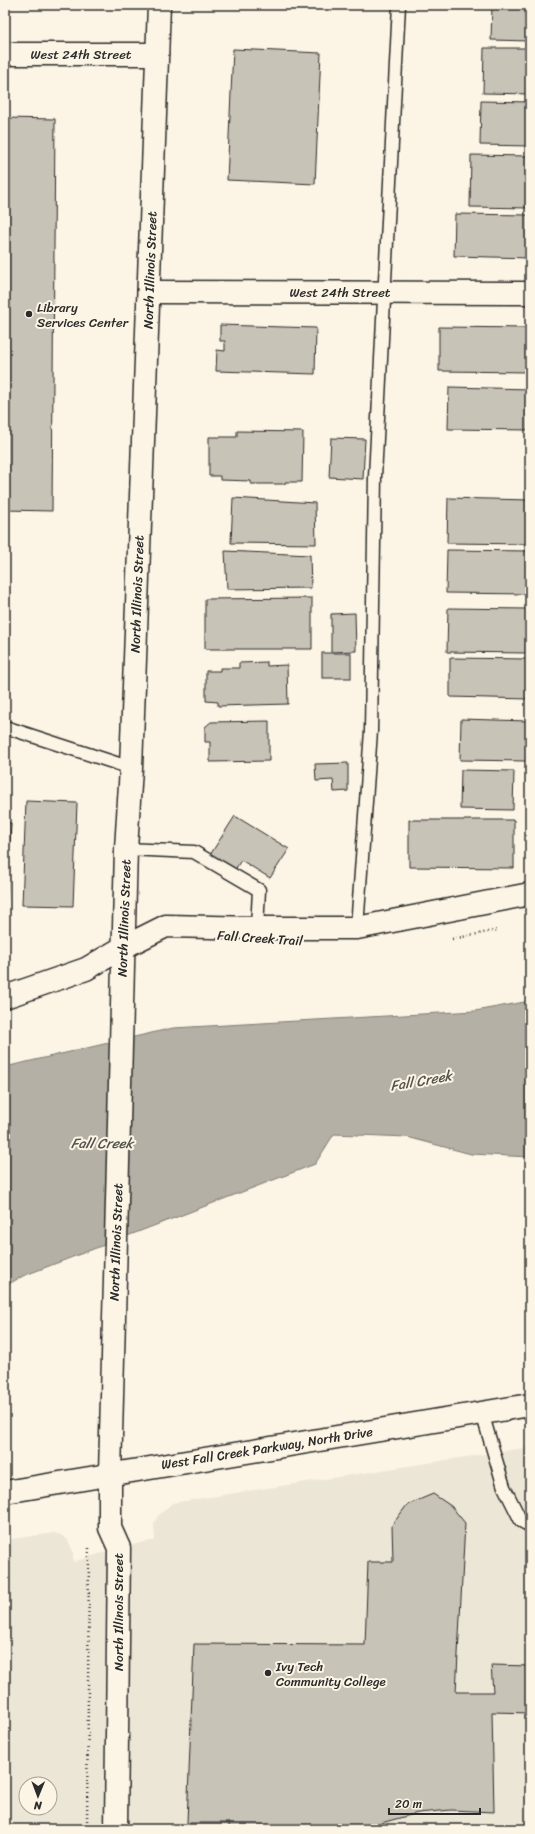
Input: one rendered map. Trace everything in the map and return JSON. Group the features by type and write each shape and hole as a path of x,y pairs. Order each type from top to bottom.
{"main road":[{"name":"North Illinois Street","path":"116,1829 119,1548 110,1528 112,1360 122,948 131,768 159,5"},
{"name":"West 24th Street","path":"5,54 157,54"},
{"name":"West 24th Street","path":"149,292 530,293"},
{"path":"5,997 86,969 122,948 166,926 357,928 530,894"},
{"name":"West Fall Creek Parkway, North Drive","path":"5,1492 530,1405"}],"lane":[{"path":"357,928 371,731 375,477 399,5"},
{"path":"5,727 131,768"},
{"path":"126,849 194,852 259,890 257,928"},
{"path":"482,1413 504,1487 521,1520 530,1526"}],"path":[{"path":"445,940 502,929"}],"shaded area":[{"name":"Ivy Tech Community College","path":"530,1447 530,1829 5,1829 5,1540 54,1533 61,1535 67,1539 73,1551 73,1562 119,1548 155,1540 154,1524 158,1516 172,1503"}],"water":[{"name":"Fall Creek","path":"530,1001 530,1157 471,1154 407,1137 334,1134 315,1164 23,1276 5,1286 5,1067 173,1028 475,1011"}],"building":[{"path":"492,5 530,5 530,41 491,40"},
{"path":"484,48 530,48 530,94 483,93"},
{"path":"233,49 321,53 315,184 227,180"},
{"path":"481,101 530,102 530,146 480,145"},
{"name":"Library Services Center","path":"5,118 55,119 52,511 5,510"},
{"path":"471,155 528,156 528,170 530,170 530,208 470,207"},
{"path":"455,214 530,215 530,258 454,256"},
{"path":"220,325 316,328 315,374 216,371 217,350 225,351 225,341 220,341"},
{"path":"439,327 530,328 530,372 439,371"},
{"path":"449,387 530,389 530,430 448,429"},
{"path":"237,431 303,432 302,482 285,482 285,484 251,484 251,481 220,480 220,476 209,476 209,437 237,437"},
{"path":"331,438 365,439 363,479 329,477"},
{"path":"233,498 315,503 316,544 231,543"},
{"path":"448,498 530,500 530,544 447,543"},
{"path":"447,550 530,551 530,594 446,593"},
{"path":"225,551 310,555 311,588 227,589"},
{"path":"312,598 312,649 205,649 205,599"},
{"path":"448,608 527,609 526,653 447,652"},
{"path":"355,613 356,651 331,652 331,614"},
{"path":"322,653 351,653 351,678 322,678"},
{"path":"450,658 529,659 529,699 450,697"},
{"path":"267,662 267,666 287,665 288,704 218,706 218,702 206,701 206,671 220,671 220,668 239,668 239,663"},
{"path":"461,719 528,721 527,761 460,760"},
{"path":"269,721 269,761 210,762 210,742 205,742 205,727 211,722"},
{"path":"348,763 348,791 334,792 333,780 316,781 315,764"},
{"path":"461,770 514,771 513,810 460,809"},
{"path":"26,801 77,803 73,906 22,905"},
{"path":"235,816 289,849 270,878 241,860 235,870 210,855"},
{"path":"409,820 514,820 514,868 409,867"},
{"path":"5,822 11,823 5,928"},
{"path":"433,1494 451,1506 465,1523 456,1692 493,1692 491,1665 530,1666 530,1713 492,1712 494,1812 451,1810 418,1813 381,1823 375,1829 229,1829 229,1823 187,1823 194,1644 365,1645 368,1562 393,1562 392,1525 407,1505"}],"place":[{"name":"Library Services Center","path":"29,314"},
{"name":"Ivy Tech Community College","path":"268,1673"}]}
